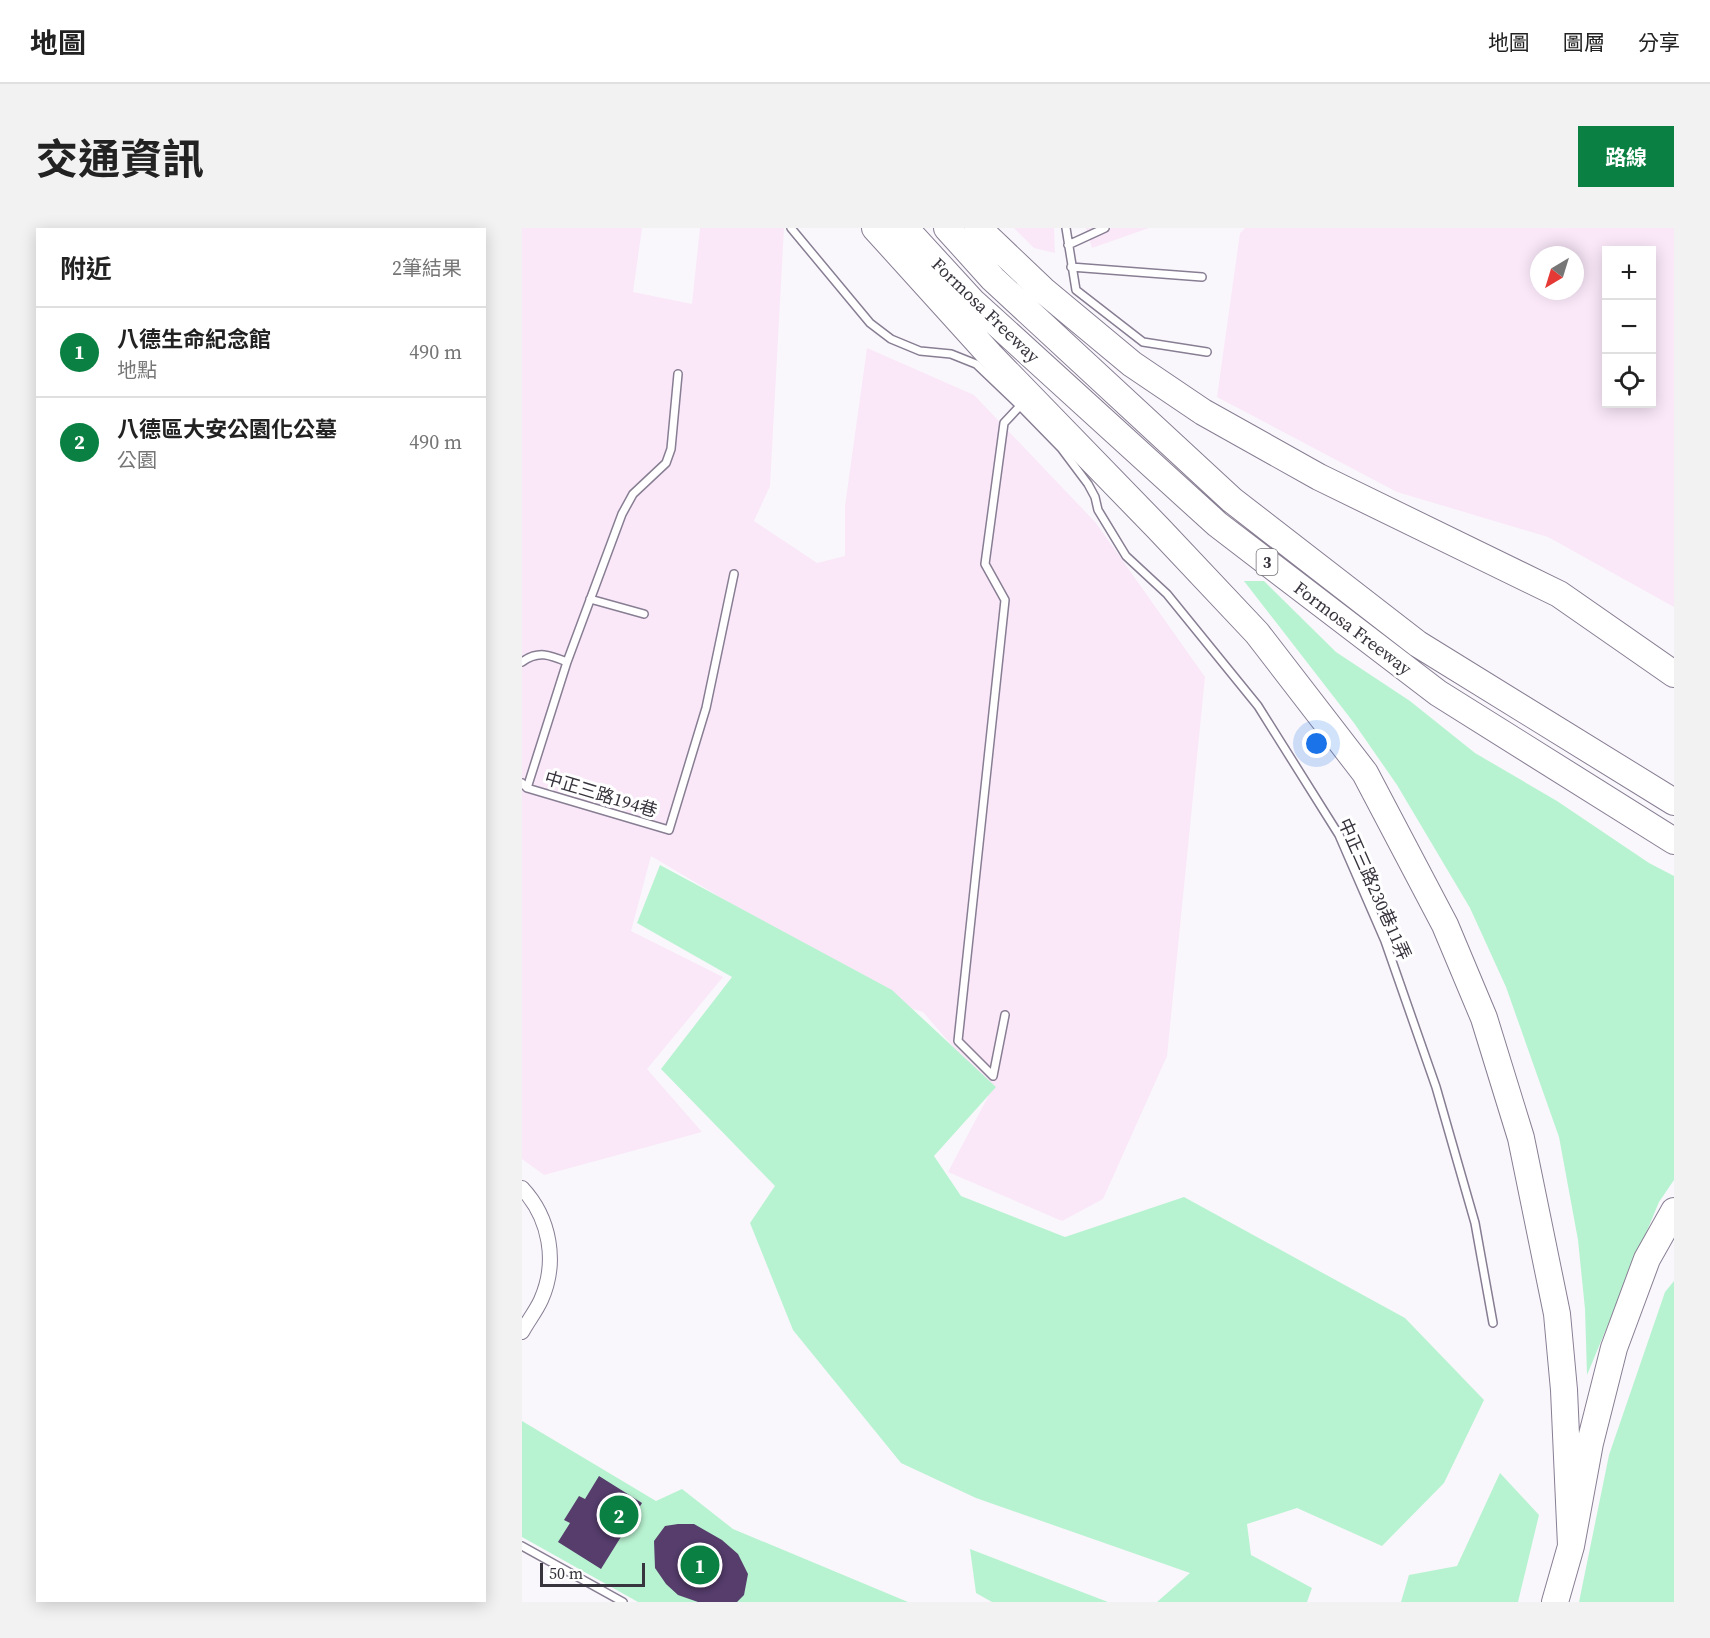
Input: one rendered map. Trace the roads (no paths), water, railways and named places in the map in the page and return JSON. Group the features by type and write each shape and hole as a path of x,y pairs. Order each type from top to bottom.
{"highway":[{"path":"875,228 990,355 1257,633 1365,773 1445,925 1484,1018 1521,1138 1557,1314 1564,1390 1571,1546"},
{"name":"Formosa Freeway","path":"905,228 972,301 1217,524 1438,693 1674,841"},
{"name":"Formosa Freeway","path":"947,228 993,279 1232,500 1418,644 1674,802"},
{"path":"978,228 1043,290 1123,356 1203,412 1319,477 1559,594 1674,674"},
{"path":"1556,1602 1571,1546 1590,1443 1614,1348 1647,1259 1674,1212"}],"street":[{"path":"522,1188 532,1198 543,1220 552,1254 542,1299 522,1332"}],"lane":[{"name":"中正三路230巷11弄","path":"791,228 870,322 891,339 920,351 951,354 976,364 1062,448 1088,484 1098,510 1126,556 1167,594 1258,706 1339,835 1385,941 1436,1087 1474,1223 1493,1323"},
{"path":"1066,228 1076,290 1143,342 1207,352"},
{"path":"1068,245 1105,228"},
{"path":"1071,267 1202,277"},
{"name":"中正三路194巷","path":"678,374 671,449 666,464 633,494 622,514 567,662 525,785 669,830 706,708 734,574"},
{"path":"1005,1015 993,1076 958,1041 1005,600 985,564 1004,423 1020,406"},
{"path":"590,599 644,614"},
{"path":"522,662 534,655 547,654 567,662"},
{"path":"522,1546 623,1602"}],"place":[{"name":"八德區大安公園化公墓","path":"619,1515"},
{"name":"八德生命紀念館","path":"700,1565"}]}
